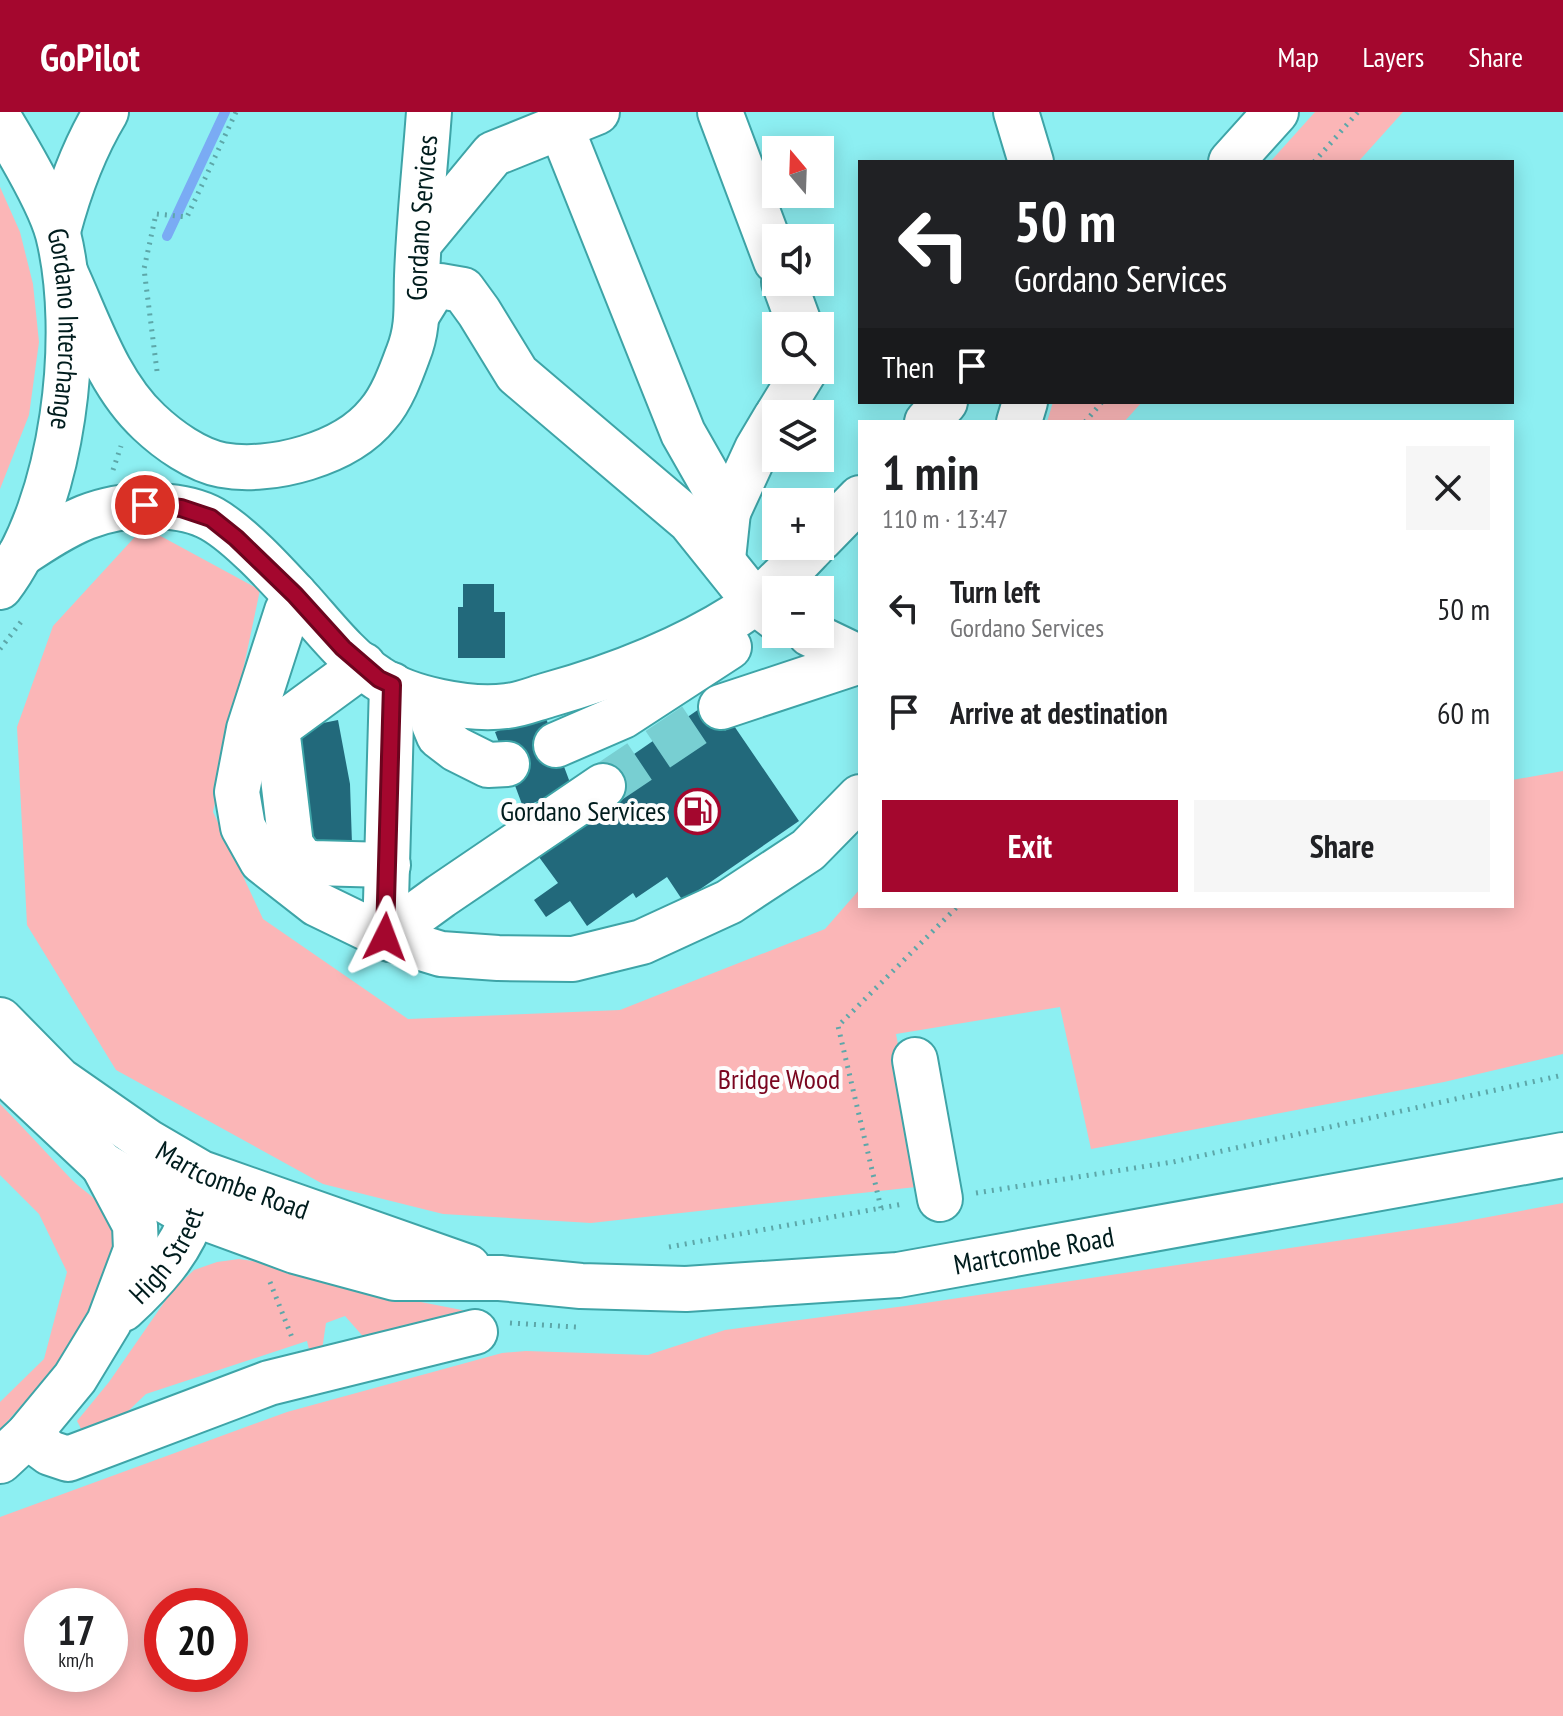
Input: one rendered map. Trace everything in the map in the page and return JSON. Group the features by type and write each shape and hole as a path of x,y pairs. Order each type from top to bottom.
{"main road":[{"path":"61,252 71,184 106,112"},
{"name":"Gordano Services","path":"61,252 114,379 147,421 186,450 220,465 248,467 296,462 355,435 379,414 409,351 418,313 417,277 429,112"},
{"path":"720,112 762,224"},
{"path":"1016,112 1030,160"},
{"path":"1233,160 1276,112"},
{"path":"421,241 493,154 578,118 683,433 728,512"},
{"name":"Gordano Interchange","path":"2,123 61,252 68,341 65,396 52,477 10,571"},
{"path":"418,313 431,292 440,286 463,290 517,374 690,521 762,600"},
{"path":"929,420 943,404"},
{"path":"723,559 728,512 762,441"},
{"path":"834,525 858,500"},
{"path":"10,571 59,529 86,515 117,506 181,508 211,518 396,684 434,724 439,736 456,749 488,765 507,764"},
{"path":"295,595 249,729 237,792 243,827 262,861 317,904 387,938 441,954 498,958 573,959 642,942 729,902 808,850 858,799"},
{"path":"388,865 302,860 291,845 277,728 396,684 470,707 508,706 584,685 677,648 762,623"},
{"path":"556,745 623,716 762,629"},
{"path":"834,646 858,658"},
{"path":"721,707 858,660"},
{"path":"387,938 396,684"},
{"path":"387,938 441,896 603,786"},
{"name":"Martcombe Road","path":"0,1020 59,1080 148,1142 201,1173 500,1278"},
{"path":"915,1060 940,1199"},
{"name":"Martcombe Road","path":"0,1068 103,1165 193,1215 295,1251 395,1278 500,1278 581,1286 686,1289 898,1275 1563,1155"},
{"name":"High Street","path":"13,1448 75,1378 109,1322 136,1250 135,1225 103,1165"},
{"name":"High Street","path":"109,1322 151,1284 179,1243 193,1215 201,1173"},
{"path":"13,1448 68,1459 269,1383 345,1346 475,1332"}],"path":[{"path":"140,410 159,385 144,269 156,214 187,217 236,112"},
{"path":"1316,160 1358,112"},
{"path":"1087,420 1100,404"},
{"path":"940,1199 1173,1162 1563,1075"}],"green space":[{"path":"1315,112 1403,112 1360,160 1272,160"},
{"path":"0,187 20,232 33,284 39,342 29,415 0,489"},
{"path":"1052,404 1140,404 1126,420 1048,420"},
{"name":"Bridge Wood","path":"144,527 260,590 213,812 263,919 408,1019 620,1010 825,929 858,891 858,908 1514,908 1514,780 1563,771 1563,1054 1444,1082 1091,1149 1060,1007 896,1034 925,1186 591,1223 443,1214 323,1184 116,1070 27,925 17,727 53,626"},
{"path":"0,1104 72,1180 101,1205 114,1235 112,1264 101,1295 83,1326 62,1357 0,1430 0,1402 44,1359 67,1272 39,1214 0,1175"},
{"path":"1563,1203 1563,1716 0,1716 0,1517 287,1412 502,1353 648,1355 725,1330 1456,1223"},
{"path":"239,1259 267,1263 390,1296 472,1312 375,1350 345,1316 326,1323 322,1350 312,1362 307,1341 146,1394 103,1435 87,1440 77,1421 109,1382 172,1291 194,1270"}],"building":[{"path":"463,584 494,584 494,612 505,612 505,658 458,658 458,607 463,607"},
{"name":"Gordano Services","path":"715,698 799,821 683,901 667,877 636,898 633,893 587,926 570,901 546,917 534,900 558,883 539,857 585,825 598,779"},
{"path":"544,713 572,788 523,807 495,732"},
{"path":"338,720 350,784 352,844 297,849 283,731"}],"waterway":[{"path":"167,236 225,112"}],"tunnel":[{"path":"603,786 721,707"}],"place":[{"name":"Gordano Services","path":"697,811"}],"route":[{"path":"145,505 181,508 211,518 295,595 343,648 379,679 392,685 385,937"}]}
